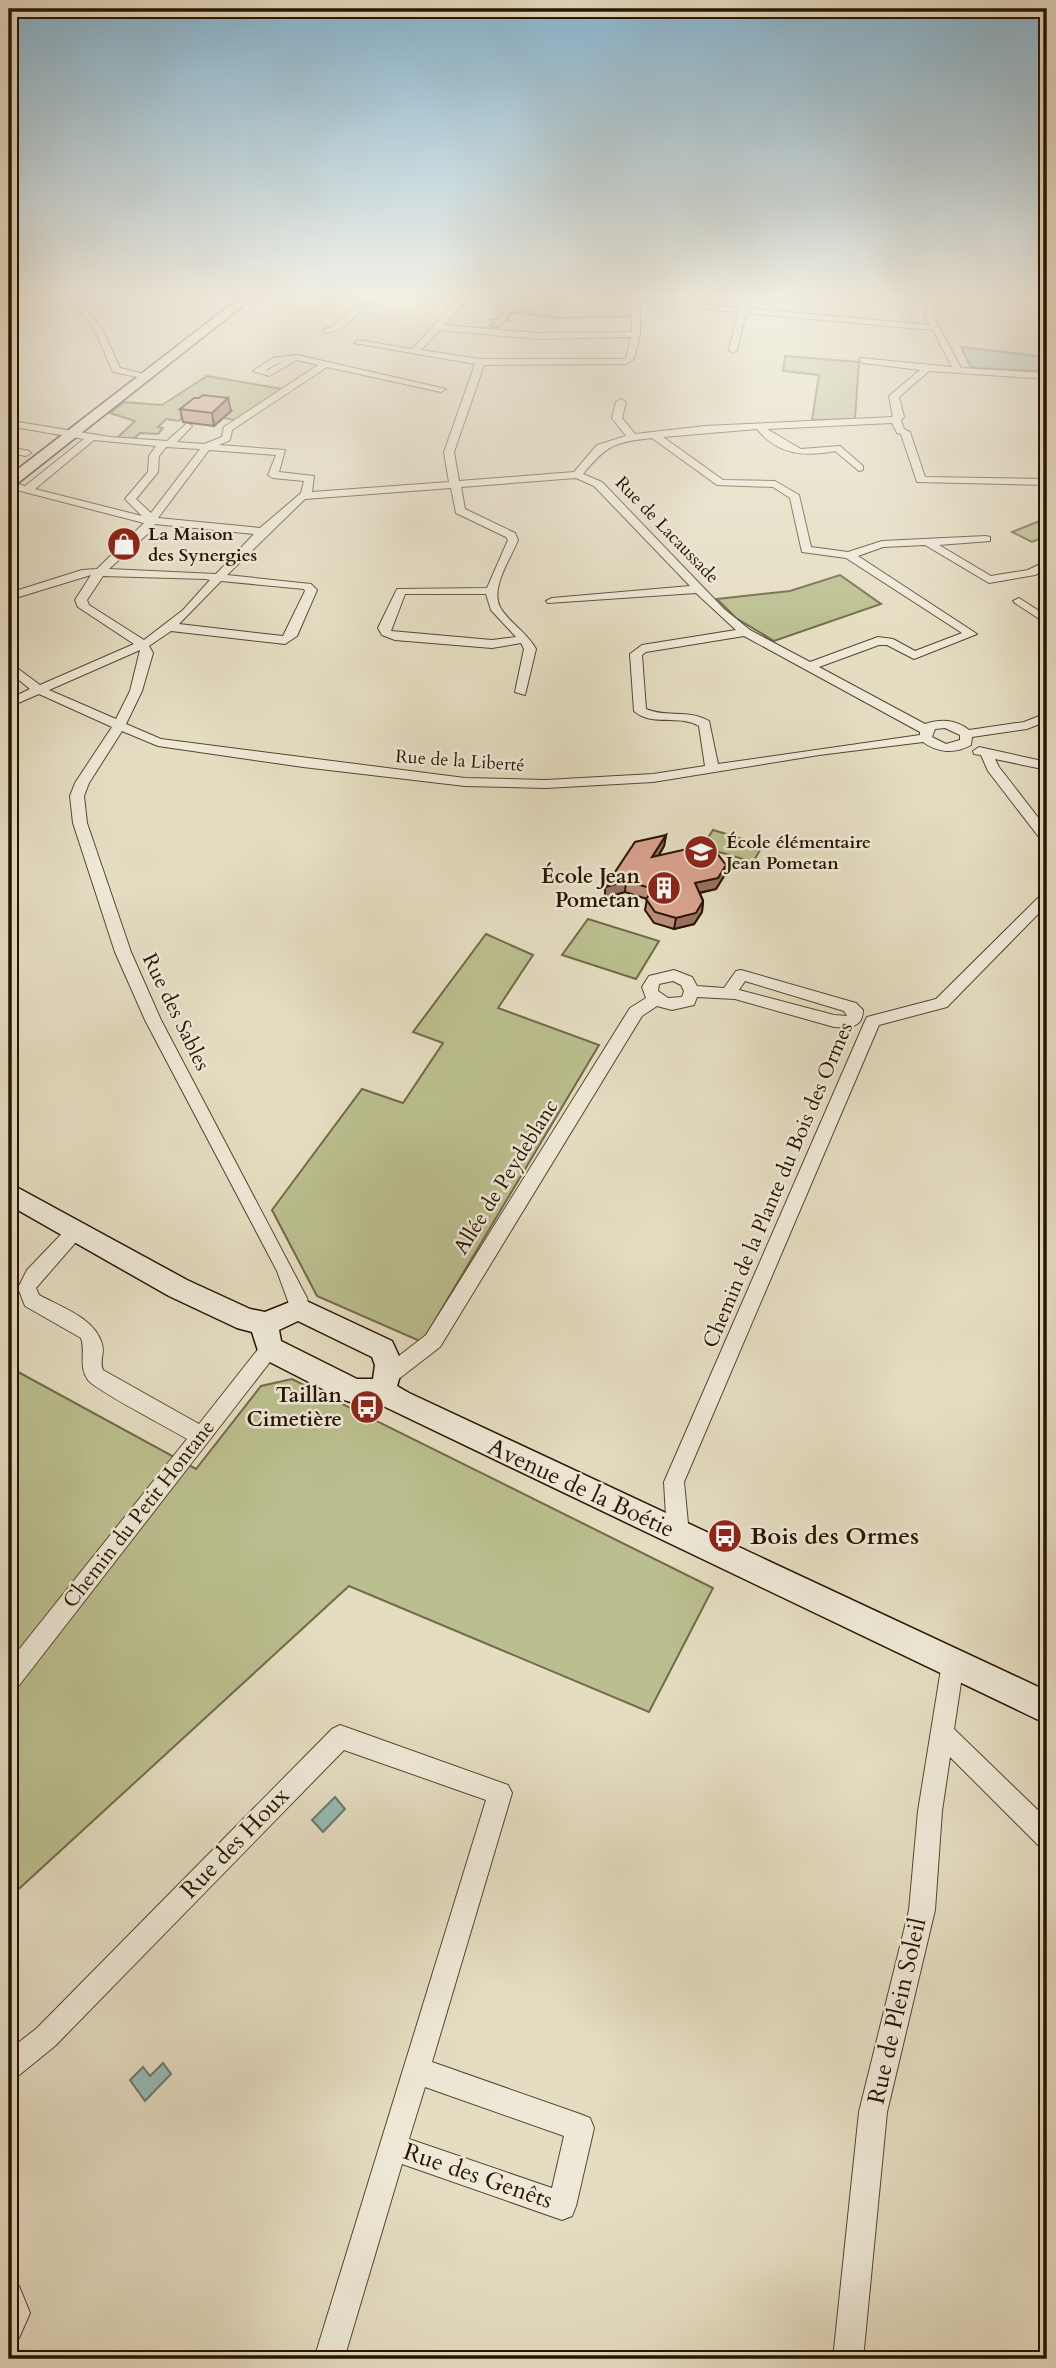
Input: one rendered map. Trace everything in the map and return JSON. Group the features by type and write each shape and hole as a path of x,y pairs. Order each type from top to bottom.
{"main road":[{"path":"9,484 107,407"},
{"path":"9,1193 178,1288 261,1331 354,1391 385,1383 389,1360 382,1349 300,1309 287,1312 261,1331"},
{"name":"Avenue de la Boétie","path":"385,1383 399,1402 1047,1708"}],"street":[{"path":"227,438 227,429 261,407"},
{"path":"465,407 449,452 453,484 460,511 512,535 513,540 491,591 495,608 525,639 530,649 521,692"},
{"path":"620,407 617,418 632,437"},
{"path":"895,407 900,431 905,432 921,480 1047,482"},
{"path":"306,494 577,475 600,447 632,437 897,418"},
{"path":"9,432 18,425 91,438 282,452 273,475 310,478 306,494 264,531 170,627 151,641 9,703"},
{"path":"150,521 145,512 130,499 153,471 154,456 187,426"},
{"path":"760,426 766,434 794,452 837,448 859,468"},
{"path":"653,434 721,483 775,484 795,497 806,550 849,555 882,544 986,539"},
{"path":"27,490 91,438"},
{"path":"142,644 84,607 83,595 101,572 149,527 150,521 207,446 227,438 247,448"},
{"path":"9,450 26,453"},
{"name":"Rue de Lacaussade","path":"577,475 597,484 699,589 746,632 926,734"},
{"path":"9,484 111,514 150,521 264,531"},
{"path":"927,542 989,580 1031,572 1044,566"},
{"path":"807,667 878,641 889,641 914,654 971,634 849,555"},
{"path":"9,597 75,575 101,572 218,577 307,586 311,590 290,636 285,640 170,627"},
{"path":"552,601 699,589"},
{"path":"491,591 401,591 384,628 386,633 395,636 492,644 525,639"},
{"path":"1019,601 1047,621"},
{"path":"712,769 705,724 691,717 651,716 640,711 636,653 642,649 746,632"},
{"name":"Rue des Sables","path":"142,644 147,653 136,691 119,726 82,783 77,796 80,823 123,952 153,1020 285,1269 300,1309"},
{"name":"Rue de la Liberté","path":"9,666 39,690 158,742 465,782 546,784 653,778 926,734 931,726 945,724 956,726 964,739"},
{"path":"926,734 941,747 1027,725 1047,717"},
{"path":"964,739 987,754 1047,766"},
{"path":"987,754 993,768 1047,838"},
{"name":"Chemin de la Plante du Bois des Ormes","path":"678,1534 674,1482 873,1021 941,1003 1047,897"},
{"path":"729,993 741,975 746,959"},
{"name":"Allée de Peydeblanc","path":"385,1383 433,1341 636,1012 656,999 650,993 654,980 674,975 687,981 692,990 729,993 834,1021 849,1022 855,1019 855,1010 850,1007 741,975"},
{"path":"656,999 664,1004 677,1005 688,1001 692,990"},
{"path":"77,1229 34,1275 27,1288 32,1300 89,1333 94,1347 90,1364 96,1376 201,1436"},
{"name":"Chemin du Petit Hontane","path":"9,1680 201,1436 261,1331"},
{"name":"Rue de Plein Soleil","path":"848,2359 873,2112 922,1910 930,1811 953,1663"},
{"path":"942,1733 1047,1836"},
{"name":"Rue des Houx","path":"9,2067 46,2037 340,1737 500,1793"},
{"name":"Rue des Genêts","path":"329,2359 500,1793"},
{"name":"Rue des Genêts","path":"393,2147 562,2206 580,2127 416,2070"},
{"path":"9,2296 15,2313 9,2328"}],"green space":[{"path":"118,407 260,407 237,420 223,418 230,412 186,413 179,421 166,419 158,427 163,428 158,434 140,433 134,439 117,438 135,421 110,413"},
{"path":"814,407 856,407 855,419 812,420"},
{"path":"1047,518 1047,536 1032,542 1012,532"},
{"path":"840,575 881,604 774,641 736,618 717,599 790,591"},
{"path":"713,830 763,845 753,862 702,847"},
{"path":"588,919 659,941 636,979 562,955"},
{"path":"486,934 533,955 498,1008 599,1045 422,1342 317,1296 272,1210 362,1089 403,1103 443,1043 413,1032"},
{"path":"9,1367 196,1469 261,1386 292,1379 713,1588 649,1712 349,1586 9,1898"}],"water":[{"path":"335,1797 345,1809 323,1832 312,1820"},
{"path":"163,2063 171,2074 145,2101 130,2080 143,2067 150,2076"}],"building":[{"path":"183,407 219,407 212,413 180,409"},
{"name":"École Jean Pometan","path":"666,835 652,857 696,847 716,852 726,865 718,878 695,883 703,901 696,913 676,918 655,912 646,899 654,889 626,881 605,887 635,842"}],"place":[{"name":"La Maison des Synergies","path":"124,544"},
{"name":"École élémentaire Jean Pometan","path":"701,852"},
{"name":"École Jean Pometan","path":"664,888"},
{"name":"Taillan Cimetière","path":"367,1407"},
{"name":"Bois des Ormes","path":"725,1536"}]}
